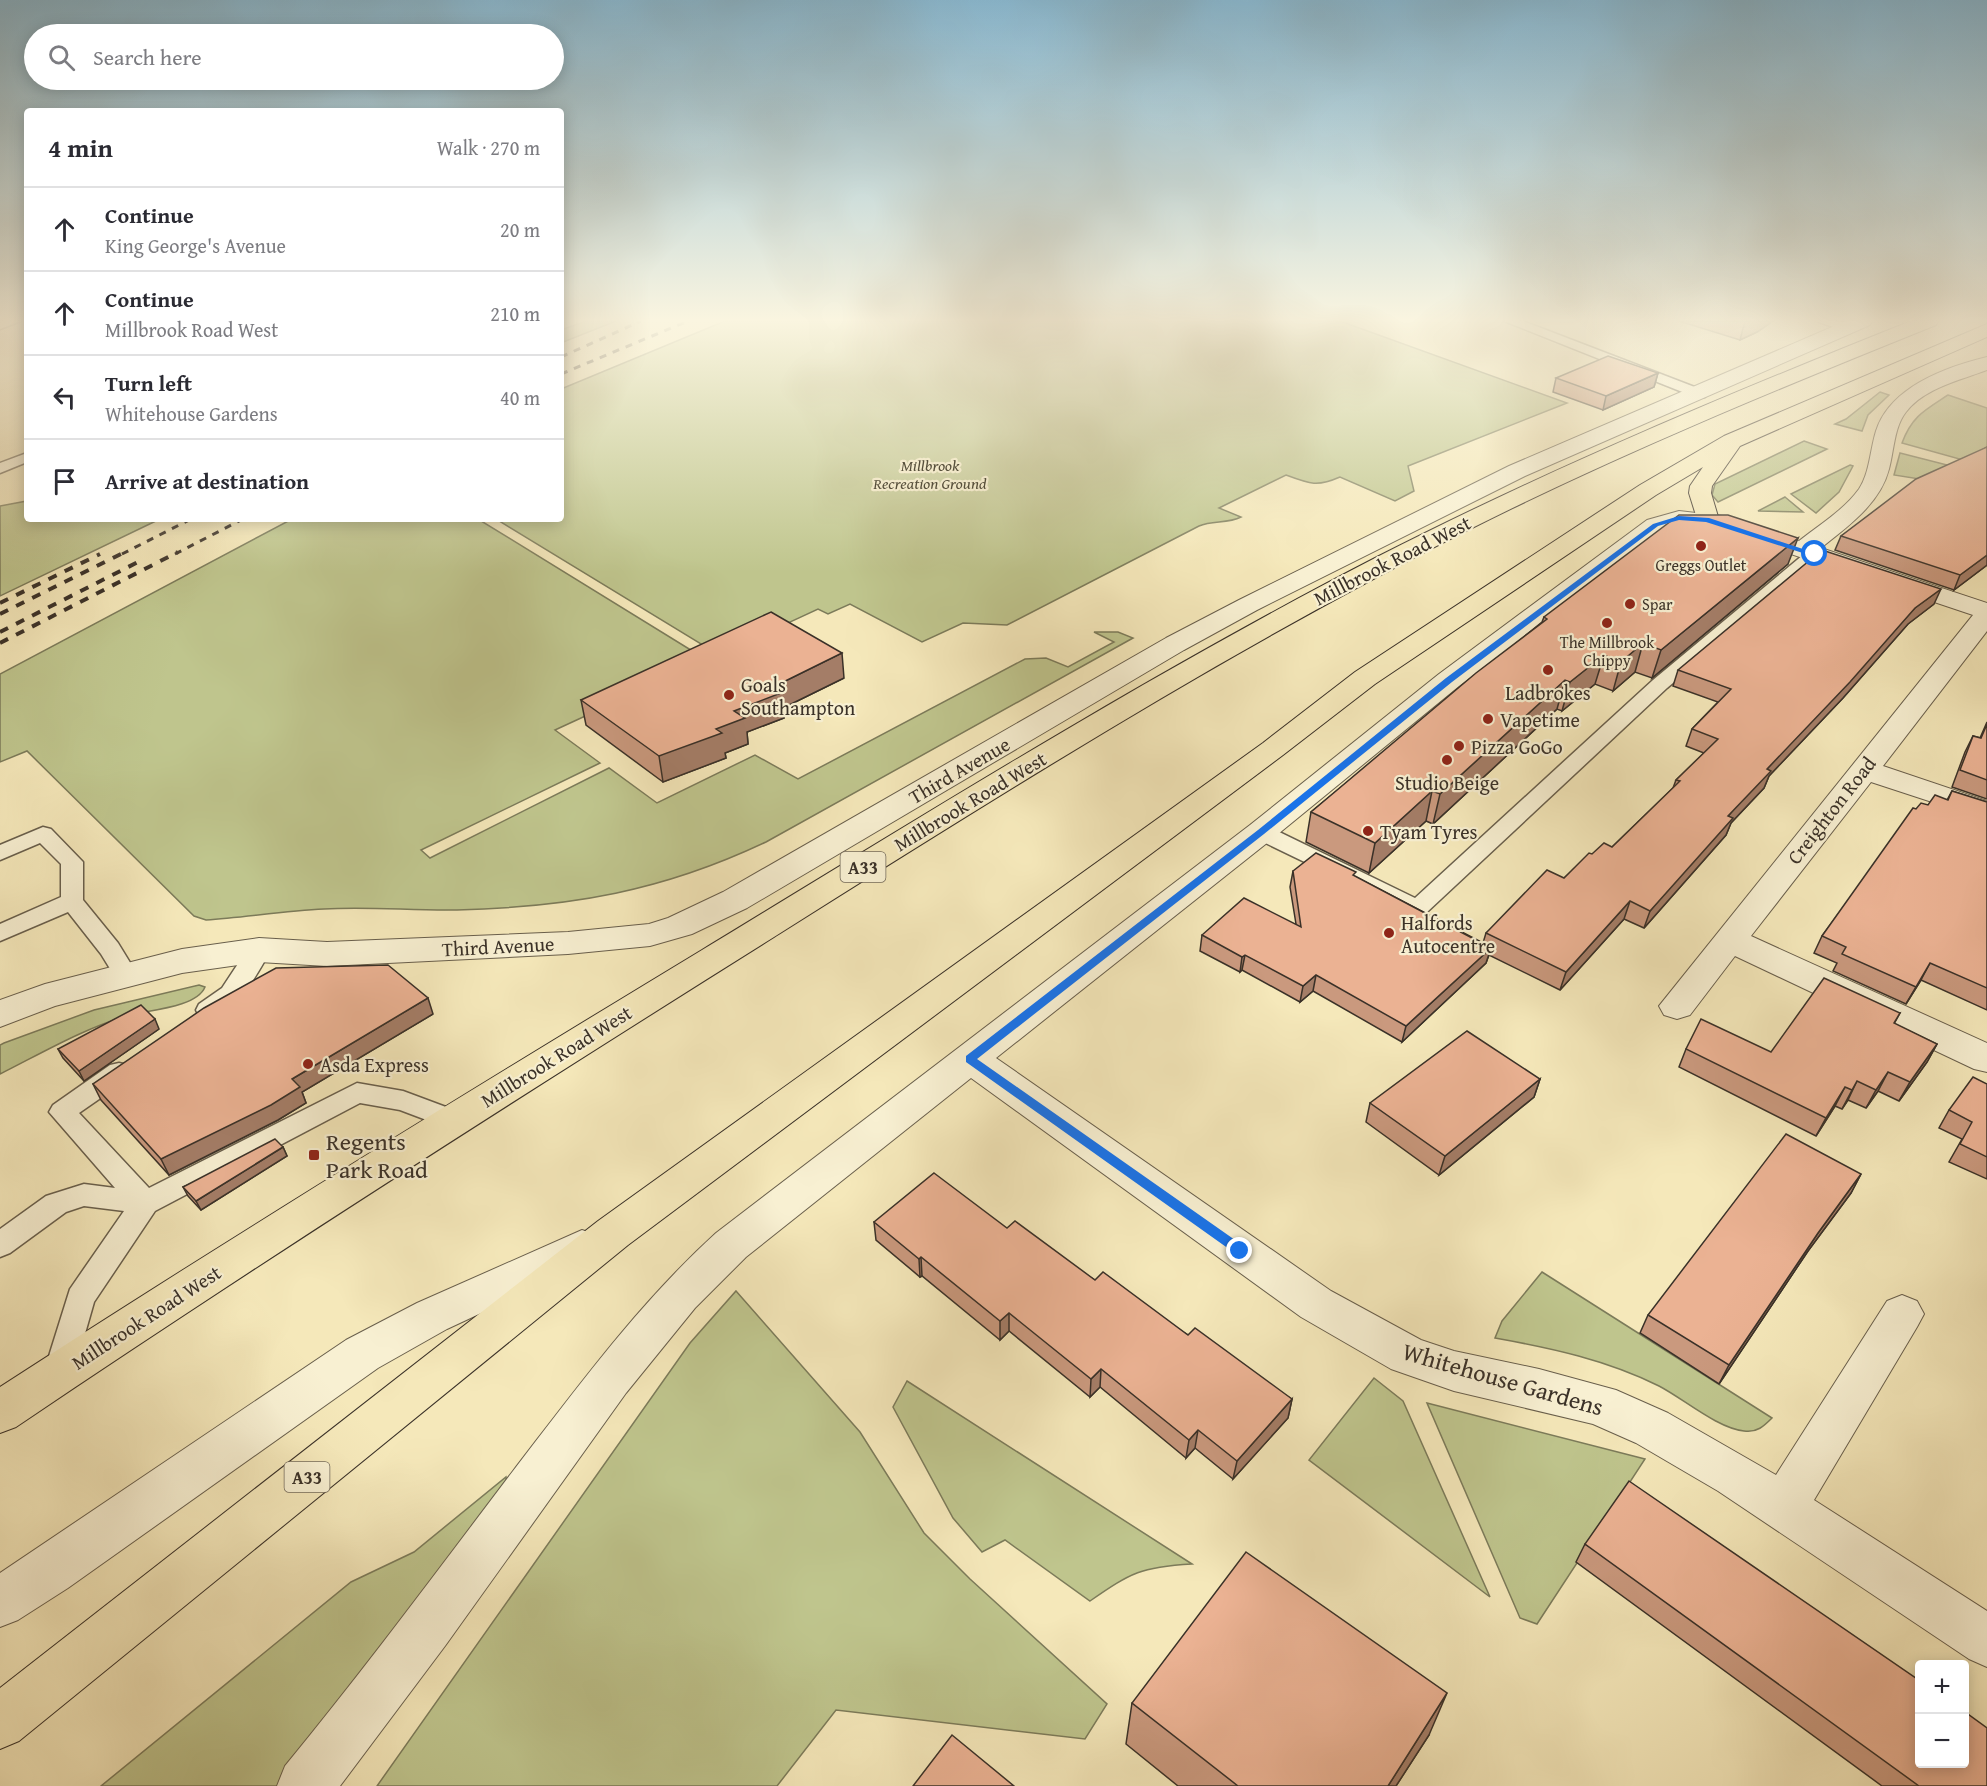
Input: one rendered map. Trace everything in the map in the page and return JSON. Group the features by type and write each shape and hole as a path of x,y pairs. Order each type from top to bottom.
{"highway":[{"name":"Millbrook Road West","path":"0,1412 453,1119 1130,704 1313,601 1483,513 1722,404"},
{"name":"A33","path":"0,1722 613,1233 1254,763 1365,678 1648,489 1732,441 1816,404"},
{"path":"1707,520 1700,493 1701,486 1732,441"}],"street":[{"name":"Third Avenue","path":"0,1014 45,996 125,974 182,961 259,950 327,954 568,943 650,935 680,926 735,900 1175,644 1248,605 1517,471 1675,404"},
{"path":"1809,552 1859,503 1875,480 1886,431 1903,404"},
{"path":"305,1786 376,1695 613,1375 668,1306 697,1275 731,1245 1261,832 1449,680 1655,525 1679,518 1707,520 1987,613"},
{"name":"Creighton Road","path":"1677,1006 1987,613"},
{"path":"1863,770 1987,811"},
{"path":"1729,940 1987,1059"},
{"name":"Whitehouse Gardens","path":"970,1059 1316,1304 1375,1339 1407,1355 1454,1371 1600,1405 1652,1428 1735,1475 1987,1641"},
{"path":"0,1602 50,1571 362,1354 432,1316 613,1233"},
{"path":"1783,1507 1902,1314"}],"lane":[{"path":"0,468 24,458"},
{"path":"1261,832 1418,908 1660,684 1809,552"},
{"path":"0,853 43,834 72,862 72,901 110,949 125,974"},
{"path":"0,933 72,901"},
{"path":"193,1020 231,994 259,950"},
{"path":"137,1060 62,1112 145,1203"},
{"path":"59,1372 80,1298 145,1203 357,1093 403,1101 453,1119"},
{"path":"0,1245 56,1204 84,1195 145,1203"}],"green space":[{"name":"Millbrook Recreation Ground","path":"564,404 1564,404 1408,466 1414,491 1395,501 1340,477 1313,483 1286,475 1219,508 1241,517 1199,526 1007,625 963,623 922,642 850,604 828,614 818,609 719,655 501,522 564,522"},
{"path":"1864,404 1879,404 1868,415 1862,431 1835,424 1846,419"},
{"path":"1934,404 1976,404 1987,408 1987,450 1963,460 1902,443 1910,426"},
{"path":"1804,441 1827,449 1718,502 1712,495 1715,484"},
{"path":"1900,453 1955,467 1932,481 1894,475"},
{"path":"1850,465 1853,466 1839,492 1816,513 1791,494"},
{"path":"1785,497 1803,512 1758,511"},
{"path":"24,502 24,522 154,522 0,596 0,506"},
{"path":"286,522 483,522 707,660 555,730 600,763 421,850 430,858 609,768 657,803 755,755 798,779 1025,659 1046,658 1068,667 1114,642 1094,632 1118,632 1133,638 766,842 690,873 616,893 539,905 440,910 341,908 206,920 194,916 27,751 0,762 0,674"},
{"path":"199,985 205,987 193,999 172,1007 113,1020 0,1074 0,1045 4,1043 94,1010"},
{"path":"1542,1272 1772,1418 1753,1431 1734,1429 1712,1419 1659,1386 1619,1369 1558,1351 1495,1338 1502,1321"},
{"path":"736,1291 860,1432 924,1533 970,1579 1107,1704 1085,1739 836,1710 777,1786 377,1786 690,1343"},
{"path":"1374,1378 1403,1401 1490,1597 1309,1460"},
{"path":"907,1381 1192,1564 1148,1569 1116,1583 1090,1601 1005,1540 982,1552 953,1518 893,1407"},
{"path":"1427,1403 1645,1459 1537,1624 1520,1618"},
{"path":"506,1477 507,1485 278,1786 101,1786 351,1582 414,1552"}],"building":[{"path":"1987,447 1987,555 1960,575 1841,536 1916,479"},
{"path":"1679,515 1728,515 1798,538 1661,650 1643,643 1621,662 1604,655 1570,682 1565,680 1440,794 1432,791 1375,843 1311,812 1476,673 1547,619 1544,617"},
{"path":"1822,550 1941,589 1915,608 1850,682 1767,769 1771,771 1728,816 1733,818 1650,911 1630,901 1566,972 1486,933 1547,870 1564,878 1589,853 1592,854 1604,843 1612,847 1680,781 1676,780 1718,739 1692,729 1731,689 1678,670"},
{"name":"Goals Southampton","path":"771,612 842,653 771,688 781,693 734,711 745,718 716,729 722,733 659,756 581,700"},
{"path":"1987,724 1987,780 1960,770 1973,736 1981,738"},
{"path":"1952,791 1987,802 1987,988 1930,963 1916,987 1842,954 1846,947 1822,936 1913,808 1916,809 1921,803 1928,805 1935,795 1948,800"},
{"path":"1316,853 1356,872 1353,875 1491,948 1406,1026 1316,975 1303,986 1202,935 1244,898 1301,927 1293,871"},
{"path":"388,965 428,998 292,1079 300,1087 271,1105 161,1159 93,1084 204,1008 276,968"},
{"path":"1824,978 1900,1013 1894,1023 1937,1044 1910,1082 1888,1072 1876,1090 1857,1081 1852,1090 1845,1087 1826,1118 1686,1049 1701,1019 1771,1052"},
{"path":"141,1005 155,1019 79,1071 58,1049"},
{"path":"1467,1031 1540,1079 1445,1156 1370,1103"},
{"path":"1973,1077 1987,1084 1987,1157 1960,1144 1972,1122 1949,1110"},
{"path":"1786,1134 1861,1174 1818,1233 1729,1365 1648,1315"},
{"path":"275,1139 283,1147 196,1201 183,1187"},
{"path":"934,1173 1007,1228 1015,1221 1095,1280 1103,1272 1188,1335 1195,1328 1292,1399 1237,1461 1198,1430 1189,1440 1101,1369 1091,1379 1009,1313 1000,1321 874,1222"},
{"path":"1629,1481 1915,1678 1915,1768 1969,1768 1969,1715 1987,1728 1987,1786 1919,1786 1585,1544"},
{"path":"1246,1552 1447,1693 1388,1786 1238,1786 1132,1703"},
{"path":"952,1735 1014,1786 913,1786"}],"railway":[{"path":"122,554 185,522"},
{"path":"175,554 237,522"},
{"path":"0,614 125,552"},
{"path":"0,643 178,552"},
{"path":"0,603 100,554"},
{"path":"0,632 142,560"}],"place":[{"name":"Greggs Outlet","path":"1701,546"},
{"name":"Spar","path":"1630,604"},
{"name":"The Millbrook Chippy","path":"1607,623"},
{"name":"Ladbrokes","path":"1548,670"},
{"name":"Goals Southampton","path":"729,695"},
{"name":"Vapetime","path":"1488,719"},
{"name":"Pizza GoGo","path":"1459,746"},
{"name":"Studio Beige","path":"1447,760"},
{"name":"Tyam Tyres","path":"1368,831"},
{"name":"Halfords Autocentre","path":"1389,933"},
{"name":"Asda Express","path":"308,1064"},
{"name":"Regents Park Road","path":"314,1155"}],"route":[{"path":"1240,1251 970,1059 1261,832 1449,680 1655,525 1679,518 1707,520 1815,554"}]}
